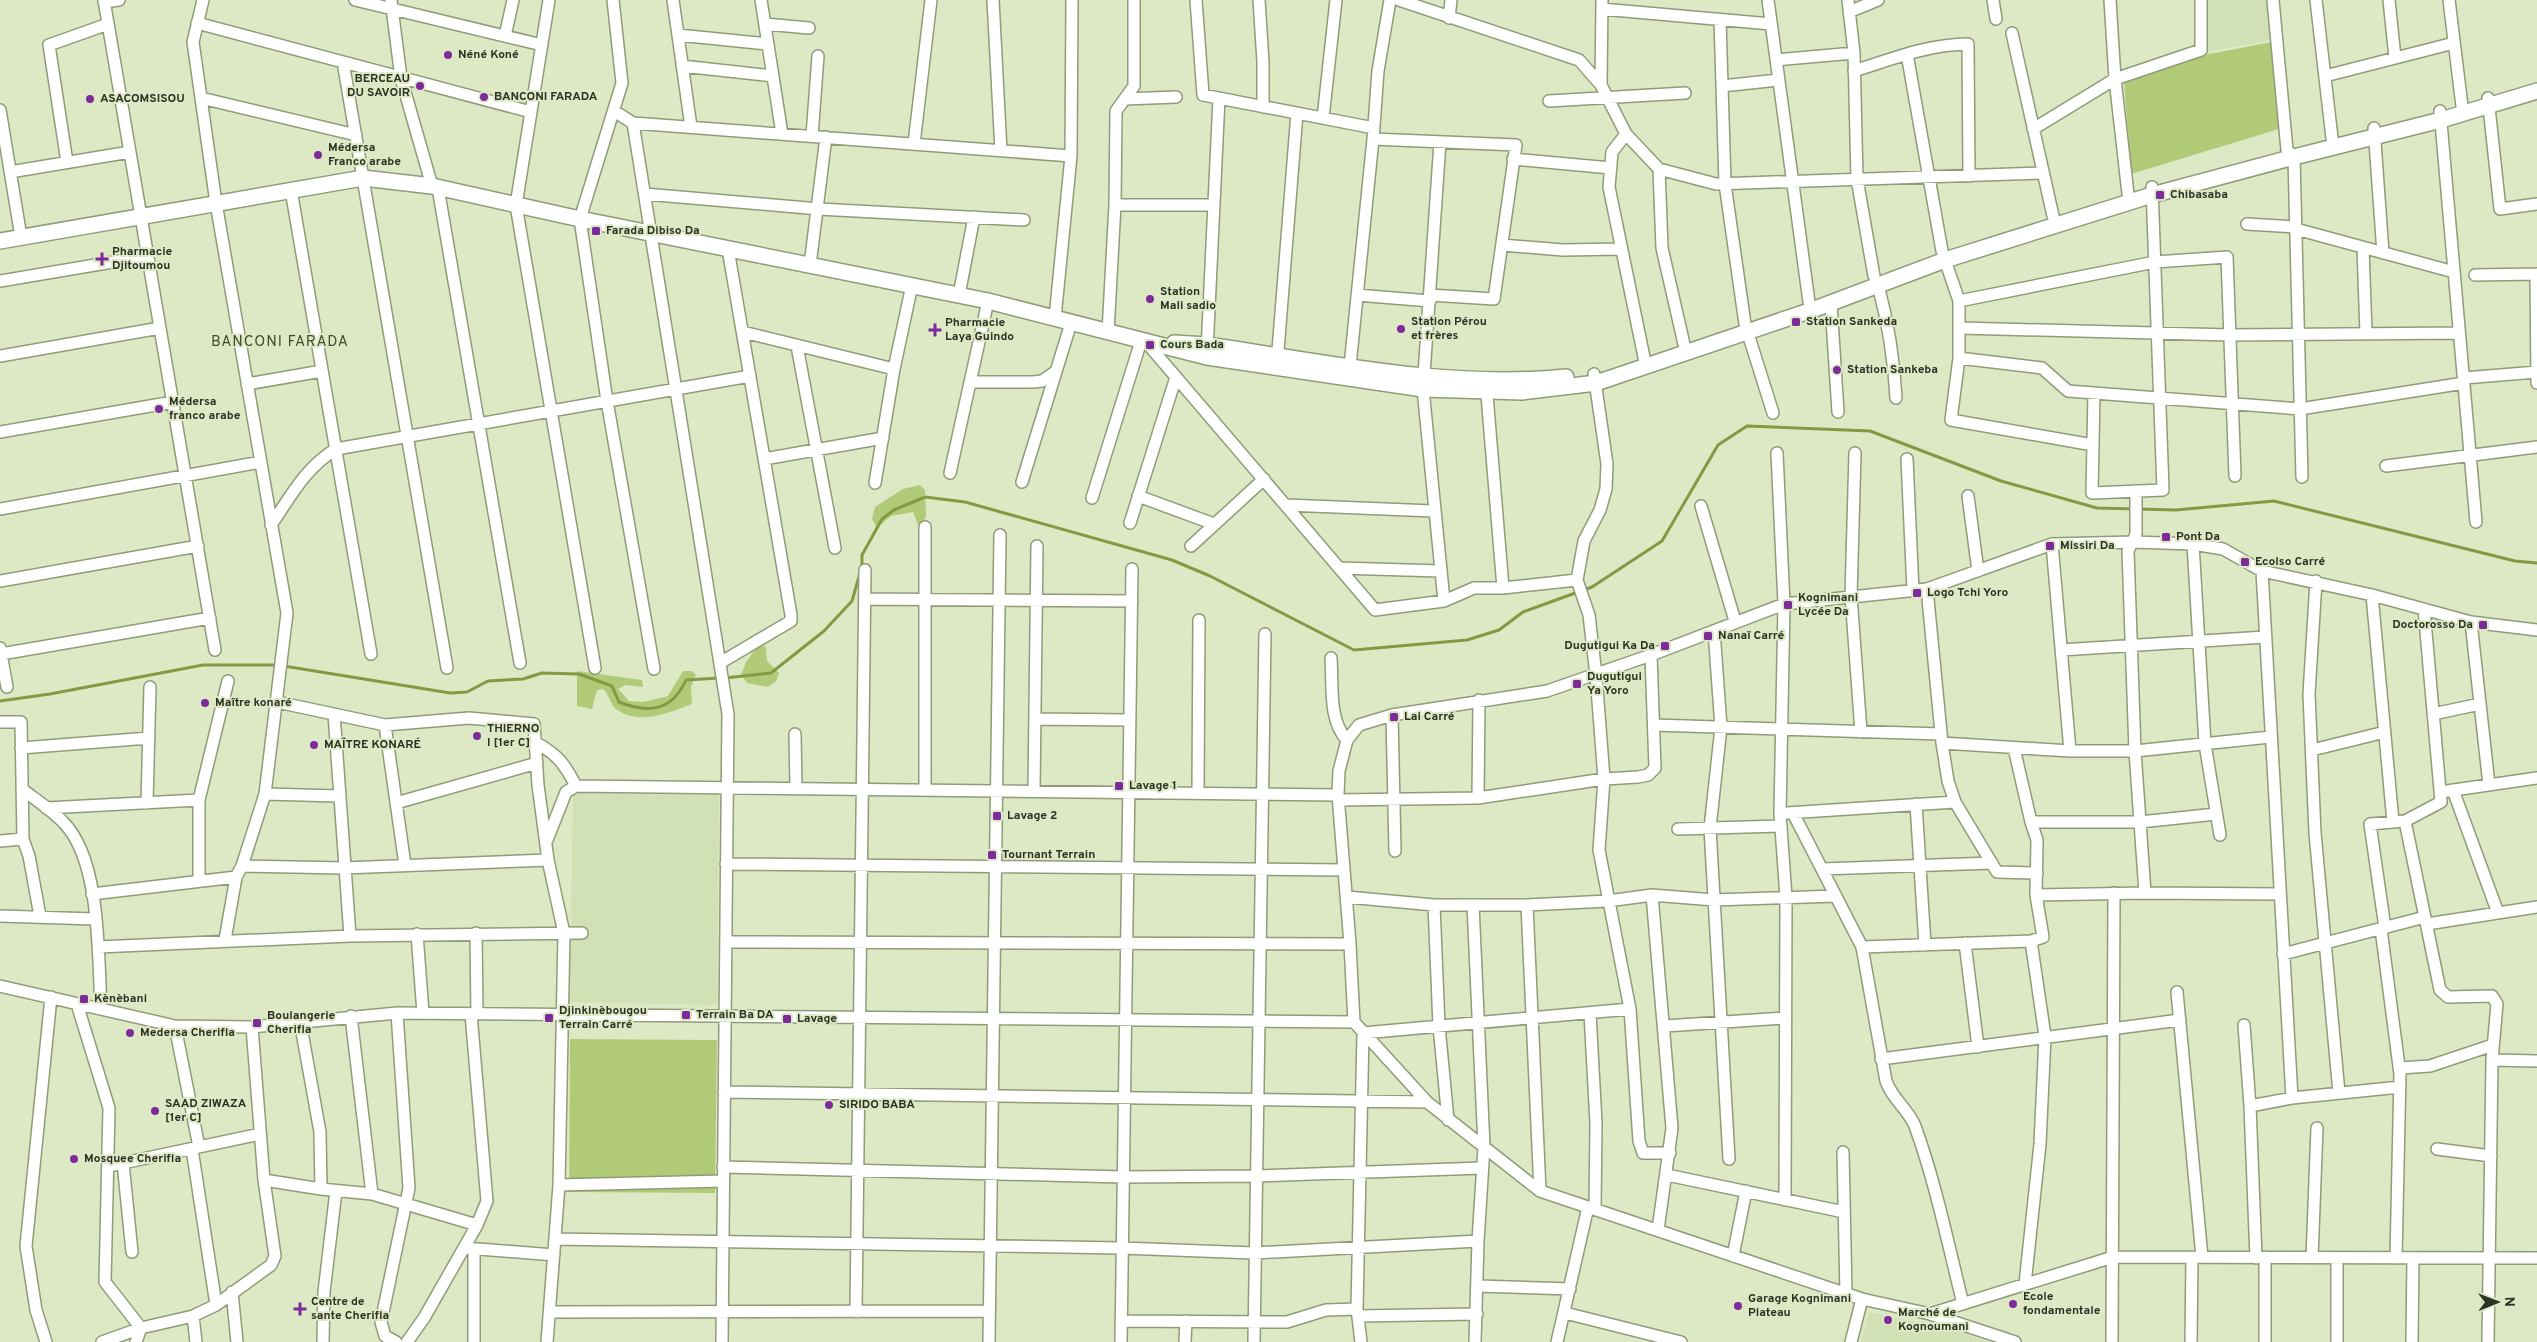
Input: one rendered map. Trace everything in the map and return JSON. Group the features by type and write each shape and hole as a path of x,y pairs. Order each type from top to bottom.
{"main road":[{"path":"2440,116 2462,106 2489,102 2537,82"},
{"path":"1943,256 2152,191 2291,153 2537,91"},
{"path":"2291,153 2332,138 2374,132"},
{"path":"0,241 363,178 435,187 580,219 912,285 988,301 1143,341 1424,383 1486,387 1519,381 1595,378 1747,328 1831,304 1876,281"},
{"path":"1747,328 1809,302 1876,281 2053,216 2128,194 2152,191"},
{"path":"1277,361 1350,366 1424,383"}],"street":[{"path":"119,0 104,1 216,650"},
{"path":"203,0 193,42 216,203 287,614 265,794 242,866 236,877 225,940"},
{"path":"355,0 391,5 542,45"},
{"path":"505,36 513,0"},
{"path":"549,0 516,205 595,668"},
{"path":"613,0 622,83 580,219 608,401 654,669"},
{"path":"673,0 691,127"},
{"path":"761,0 782,134"},
{"path":"914,144 931,0"},
{"path":"993,0 1001,151"},
{"path":"1055,318 1071,156 1072,0"},
{"path":"1108,332 1115,205 1116,111 1134,86 1134,0"},
{"path":"1196,0 1203,95 1324,118 1373,133 1440,142 1516,145 1494,299 1357,295"},
{"path":"1259,0 1263,62 1263,107"},
{"path":"1324,118 1336,0"},
{"path":"1350,366 1378,71 1390,0"},
{"path":"1399,0 1579,60 1601,85 1626,134 1659,168 1716,184 2043,173"},
{"path":"1449,18 1451,0"},
{"path":"1768,0 1809,302"},
{"path":"1878,0 1849,6 1854,53 1857,179 1893,358 1896,398"},
{"path":"1994,0 1996,19"},
{"path":"2110,0 2115,78 2128,194"},
{"path":"2033,129 2115,78 2201,50 2201,0"},
{"path":"2273,0 2291,153 2296,228 2302,477"},
{"path":"2316,0 2332,138"},
{"path":"2389,0 2395,58"},
{"path":"2449,0 2462,106"},
{"path":"391,5 402,78 435,187 479,424 520,663"},
{"path":"1601,85 1602,5 1720,20 1771,24"},
{"path":"1720,20 1725,184 1747,328 1773,414"},
{"path":"197,23 531,112"},
{"path":"67,162 49,45 108,24"},
{"path":"765,24 809,28"},
{"path":"2012,34 2053,216"},
{"path":"678,35 768,44"},
{"path":"2325,76 2454,42"},
{"path":"1854,71 1946,44 1968,44 1969,176"},
{"path":"1776,60 1854,53"},
{"path":"1907,54 1943,256 1960,302 1958,358 1951,420 2093,445"},
{"path":"812,136 818,56"},
{"path":"343,62 447,668"},
{"path":"682,66 773,76"},
{"path":"1722,86 1778,80"},
{"path":"1549,101 1685,93"},
{"path":"201,98 356,135"},
{"path":"1125,99 1176,98"},
{"path":"1207,351 1219,98"},
{"path":"2489,102 2500,209 2537,204"},
{"path":"0,110 21,237"},
{"path":"614,111 633,123 1071,156"},
{"path":"1277,361 1297,113"},
{"path":"2440,116 2476,522"},
{"path":"633,123 728,714 722,1342"},
{"path":"2374,132 2383,253"},
{"path":"1626,134 1612,152 1610,187 1645,362"},
{"path":"810,265 819,209 826,137"},
{"path":"1440,142 1424,383 1433,511 1444,601"},
{"path":"10,172 130,152"},
{"path":"1514,159 1611,168"},
{"path":"1659,168 1662,248 1685,349"},
{"path":"291,190 371,654"},
{"path":"2094,393 2092,493 2136,494 2163,490 2152,191"},
{"path":"645,194 819,209 1024,220"},
{"path":"1115,205 1214,205"},
{"path":"959,295 974,216"},
{"path":"2247,224 2296,228 2454,272"},
{"path":"1502,245 1563,250 1621,249"},
{"path":"2363,248 2366,334"},
{"path":"720,663 791,621 728,249"},
{"path":"0,281 148,256"},
{"path":"1960,302 2155,262 2227,257 2235,476"},
{"path":"1958,358 2042,368 2068,391 2300,409 2464,381 2537,376 2537,274 2475,275"},
{"path":"874,483 894,369 912,285"},
{"path":"950,473 988,301"},
{"path":"1831,304 1838,412"},
{"path":"1022,482 1071,323"},
{"path":"0,356 160,328"},
{"path":"1960,328 2230,335 2460,333"},
{"path":"743,332 894,369"},
{"path":"1092,498 1143,341 1286,505 1374,610 1444,601 1474,588 1503,588 1578,580"},
{"path":"797,346 835,548"},
{"path":"247,384 322,371"},
{"path":"970,382 1042,381 1056,372"},
{"path":"271,525 307,472 318,460 336,449 750,376"},
{"path":"1130,522 1176,377"},
{"path":"1595,378 1607,464 1606,489 1600,510 1584,541 1578,580 1589,615 1596,675 1604,779 1599,850 1630,1009 1636,1112 1641,1151 1643,1153 1670,1153"},
{"path":"1486,387 1503,588"},
{"path":"0,432 173,402"},
{"path":"764,459 883,438"},
{"path":"2386,466 2537,447"},
{"path":"1778,453 1784,604 1780,729 1780,814 1786,898 1784,1018 1785,1200"},
{"path":"1855,453 1851,596 1861,732"},
{"path":"1907,459 1913,591"},
{"path":"0,509 260,462"},
{"path":"1190,546 1264,480"},
{"path":"2136,494 2134,542 2128,551 2135,751 2146,893"},
{"path":"1138,496 1214,524"},
{"path":"1968,496 1978,571"},
{"path":"1286,505 1433,511"},
{"path":"1701,506 1735,622"},
{"path":"925,527 925,789"},
{"path":"988,1342 1000,535"},
{"path":"2015,1342 1930,1314 1862,1300 1540,1191 1426,1102 1354,1022 1347,897 1338,797 1339,771 1348,740 1358,725 1392,715 1479,700 1547,691 1651,656 1784,604 1926,589 2052,544 2134,542 2193,544 2223,549 2262,571 2372,595 2471,622 2537,630"},
{"path":"2052,544 2070,751"},
{"path":"2193,544 2205,744 2220,835"},
{"path":"0,581 198,546"},
{"path":"1034,790 1037,546"},
{"path":"1339,568 1440,571"},
{"path":"1121,1342 1132,569"},
{"path":"856,1312 865,570"},
{"path":"2262,571 2292,1098"},
{"path":"2316,582 2310,694 2315,833 2339,1093"},
{"path":"1926,589 1941,739 1948,781 1955,802 1997,872 2037,874"},
{"path":"2372,595 2393,822"},
{"path":"865,599 1132,601"},
{"path":"2396,1258 2400,1068 2370,824 2405,820 2441,802 2424,609"},
{"path":"7,687 1,651 210,618"},
{"path":"1198,793 1199,620"},
{"path":"2471,622 2489,785"},
{"path":"1714,630 1721,727 1710,828 1723,1023 1729,1159"},
{"path":"1254,1342 1265,634"},
{"path":"2061,650 2265,638"},
{"path":"546,843 566,792 576,786 1034,790 1262,794 1393,799 1478,798 1604,779 1638,777 1653,771 1655,768 1651,656"},
{"path":"1332,658 1335,722 1339,732 1348,740"},
{"path":"199,880 199,800 228,681"},
{"path":"146,803 150,687"},
{"path":"1478,798 1479,700"},
{"path":"277,702 385,725 468,718 534,724 548,860 564,933 559,1186 547,1342"},
{"path":"2433,714 2480,704"},
{"path":"334,714 350,936"},
{"path":"1392,715 1395,851"},
{"path":"1035,720 1130,720"},
{"path":"0,722 21,722 23,839 29,856 40,916"},
{"path":"385,725 405,865"},
{"path":"1654,725 1861,732 2014,748 2070,751 2135,751 2270,737"},
{"path":"2312,750 2385,732"},
{"path":"795,734 796,788"},
{"path":"21,748 149,738"},
{"path":"535,742 554,752 563,762 576,786"},
{"path":"1862,947 2031,941 2043,937 2036,895 2037,840 2014,748"},
{"path":"396,803 537,763"},
{"path":"2440,792 2537,778"},
{"path":"22,789 65,823 82,852 90,874 98,947 101,1009"},
{"path":"2453,790 2498,913"},
{"path":"265,794 339,796"},
{"path":"46,808 199,800"},
{"path":"1780,814 1955,802"},
{"path":"1916,804 1924,945"},
{"path":"1793,813 1862,947 1881,1059 1890,1092 1914,1123 1927,1162 1963,1304"},
{"path":"2031,822 2140,822 2216,814"},
{"path":"2405,820 2440,990 2448,997 2492,996 2497,1004 2492,1060 2488,1342"},
{"path":"1678,829 1781,826"},
{"path":"0,841 23,839"},
{"path":"242,866 344,868 548,860"},
{"path":"1822,869 1992,863"},
{"path":"726,864 1344,870"},
{"path":"92,894 236,877"},
{"path":"2036,895 2114,893 2279,894"},
{"path":"2112,1342 2114,893"},
{"path":"1652,895 1665,1026 1672,1128 1658,1230"},
{"path":"1347,897 1434,905 1527,905 1608,901 1652,895 1714,900 1836,896"},
{"path":"1434,905 1439,1026 1448,1120"},
{"path":"1473,905 1480,1022 1484,1147 1478,1240 1476,1342"},
{"path":"1527,905 1540,1191"},
{"path":"2283,954 2383,928 2537,908"},
{"path":"0,916 95,919"},
{"path":"407,1342 469,1248 487,1201 474,1014 476,933"},
{"path":"98,947 225,940 417,934 582,933"},
{"path":"417,934 423,1014"},
{"path":"726,942 994,941 1350,944"},
{"path":"2025,1284 2040,1144 2045,1036 2031,941"},
{"path":"1965,943 1978,1047"},
{"path":"0,986 175,1026 252,1026 397,1013 1126,1022 1260,1020 1354,1022"},
{"path":"2177,992 2197,1257 2192,1342"},
{"path":"44,1342 36,1310 26,1246 51,997"},
{"path":"77,1004 109,1108 105,1282 142,1328"},
{"path":"1363,1033 1630,1009"},
{"path":"396,1342 385,1336 381,1322 409,1188 397,1013"},
{"path":"1557,1342 1592,1208 1596,1123 1590,1013"},
{"path":"351,1016 372,1194"},
{"path":"1665,1026 1784,1018"},
{"path":"1881,1059 1978,1047 2045,1036 2180,1020"},
{"path":"300,1021 320,1132 321,1190"},
{"path":"2244,1025 2266,1342"},
{"path":"175,1026 195,1148 216,1305"},
{"path":"102,1342 142,1328 193,1316 216,1305 232,1292 266,1271 275,1256 264,1180 252,1026"},
{"path":"1361,1342 1357,1312 1363,1033"},
{"path":"2400,1068 2430,1066 2493,1045"},
{"path":"2492,1060 2537,1062"},
{"path":"2250,1106 2292,1098 2400,1087"},
{"path":"724,1092 1426,1102"},
{"path":"2312,1258 2317,1128"},
{"path":"109,1166 260,1134"},
{"path":"2437,1149 2491,1156"},
{"path":"1843,1152 1846,1294"},
{"path":"123,1163 132,1252"},
{"path":"723,1168 1123,1177 1256,1176 1482,1168"},
{"path":"1666,1175 1844,1212"},
{"path":"264,1180 321,1190 372,1194 477,1225"},
{"path":"559,1186 723,1181"},
{"path":"323,1342 324,1292 336,1191"},
{"path":"1733,1256 1746,1191"},
{"path":"555,1239 1122,1248 1254,1253 1478,1240"},
{"path":"469,1248 554,1255"},
{"path":"469,1248 474,1342"},
{"path":"1930,1314 2113,1257 2537,1258"},
{"path":"2337,1258 2337,1342"},
{"path":"2412,1258 2412,1342"},
{"path":"1478,1286 1570,1289"},
{"path":"232,1292 237,1342"},
{"path":"1851,1342 1862,1300"},
{"path":"1122,1321 1287,1322 1326,1310 1477,1314"},
{"path":"550,1312 989,1311"},
{"path":"1565,1312 1681,1342"},
{"path":"193,1316 196,1342"},
{"path":"1185,1342 1186,1321"},
{"path":"136,1342 142,1328"}],"shaded area":[{"path":"2206,0 2268,0 2271,40 2206,52"},
{"path":"573,793 719,795 717,1005 570,1002"},
{"name":"Marché de Kognoumani","path":"1869,1312 1950,1329 1988,1342 1861,1342"}],"green space":[{"path":"2272,42 2279,129 2131,174 2124,83 2204,55"},
{"path":"920,485 925,490 926,516 923,523 918,525 913,512 891,516 877,528 872,519 875,507 903,489"},
{"path":"758,645 766,647 767,661 779,673 776,681 768,687 747,683 741,675 746,662"},
{"path":"577,671 642,680 643,687 625,685 618,689 629,701 643,702 668,696 683,671 692,671 696,675 691,687 692,704 663,714 634,717 616,709 603,689 597,690 592,709 577,706"},
{"path":"570,1039 717,1040 715,1193 569,1192"}],"waterway":[{"path":"1584,590 1592,587 1662,541 1718,445 1747,426 1870,431 2001,481 2097,508 2176,510 2274,501 2515,561 2537,563"},
{"path":"725,678 771,673 824,631 852,601 862,566 862,555 882,519 894,510 925,497 965,502 1172,560 1210,576 1354,650 1467,640 1499,630 1523,612 1578,592"},
{"path":"0,701 50,694 203,665 278,665"},
{"path":"284,666 450,693 467,692 488,681 523,679 542,673 579,674 612,686 619,702 640,708 659,707 667,704 674,698 686,680 719,678"}],"place":[{"name":"Néné Koné","path":"448,55"},
{"name":"BERCEAU DU SAVOIR","path":"420,86"},
{"name":"BANCONI FARADA","path":"484,97"},
{"name":"ASACOMSISOU","path":"90,99"},
{"name":"Médersa Franco arabe","path":"318,155"},
{"name":"Chibasaba","path":"2160,195"},
{"name":"Farada Dibiso Da","path":"596,231"},
{"name":"Pharmacie Djitoumou","path":"102,259"},
{"name":"Station Mali sadio","path":"1150,299"},
{"name":"Station Sankeda","path":"1796,322"},
{"name":"Station Pérou et frères","path":"1401,329"},
{"name":"Pharmacie Laya Guindo","path":"935,330"},
{"name":"Cours Bada","path":"1150,345"},
{"name":"Station Sankeba","path":"1837,370"},
{"name":"Médersa franco arabe","path":"159,409"},
{"name":"Pont Da","path":"2166,537"},
{"name":"Missiri Da","path":"2050,546"},
{"name":"Ecolso Carré","path":"2245,562"},
{"name":"Logo Tchi Yoro","path":"1917,593"},
{"name":"Kognimani Lycée Da","path":"1788,605"},
{"name":"Doctorosso Da","path":"2483,625"},
{"name":"Nanaï Carré","path":"1708,636"},
{"name":"Dugutigui Ka Da","path":"1665,646"},
{"name":"Dugutigui Ya Yoro","path":"1577,684"},
{"name":"Maître konaré","path":"205,703"},
{"name":"Lai Carré","path":"1394,717"},
{"name":"THIERNO I [1er C]","path":"477,736"},
{"name":"MAÎTRE KONARÉ","path":"314,745"},
{"name":"Lavage 1","path":"1119,786"},
{"name":"Lavage 2","path":"997,816"},
{"name":"Tournant Terrain","path":"992,855"},
{"name":"Kènèbani","path":"84,999"},
{"name":"Terrain Ba DA","path":"686,1015"},
{"name":"Djinkinèbougou Terrain Carré","path":"549,1018"},
{"name":"Lavage","path":"787,1019"},
{"name":"Boulangerie Cherifla","path":"257,1023"},
{"name":"Medersa Cherifla","path":"130,1033"},
{"name":"SIRIDO BABA","path":"829,1105"},
{"name":"SAAD ZIWAZA [1er C]","path":"155,1111"},
{"name":"Mosquee Cherifla","path":"74,1159"},
{"name":"Ecole fondamentale","path":"2013,1304"},
{"name":"Garage Kognimani Plateau","path":"1738,1306"},
{"name":"Centre de sante Cherifla","path":"300,1309"},
{"name":"Marché de Kognoumani","path":"1888,1320"}],"district":[{"name":"BANCONI FARADA","path":"280,342"}]}
